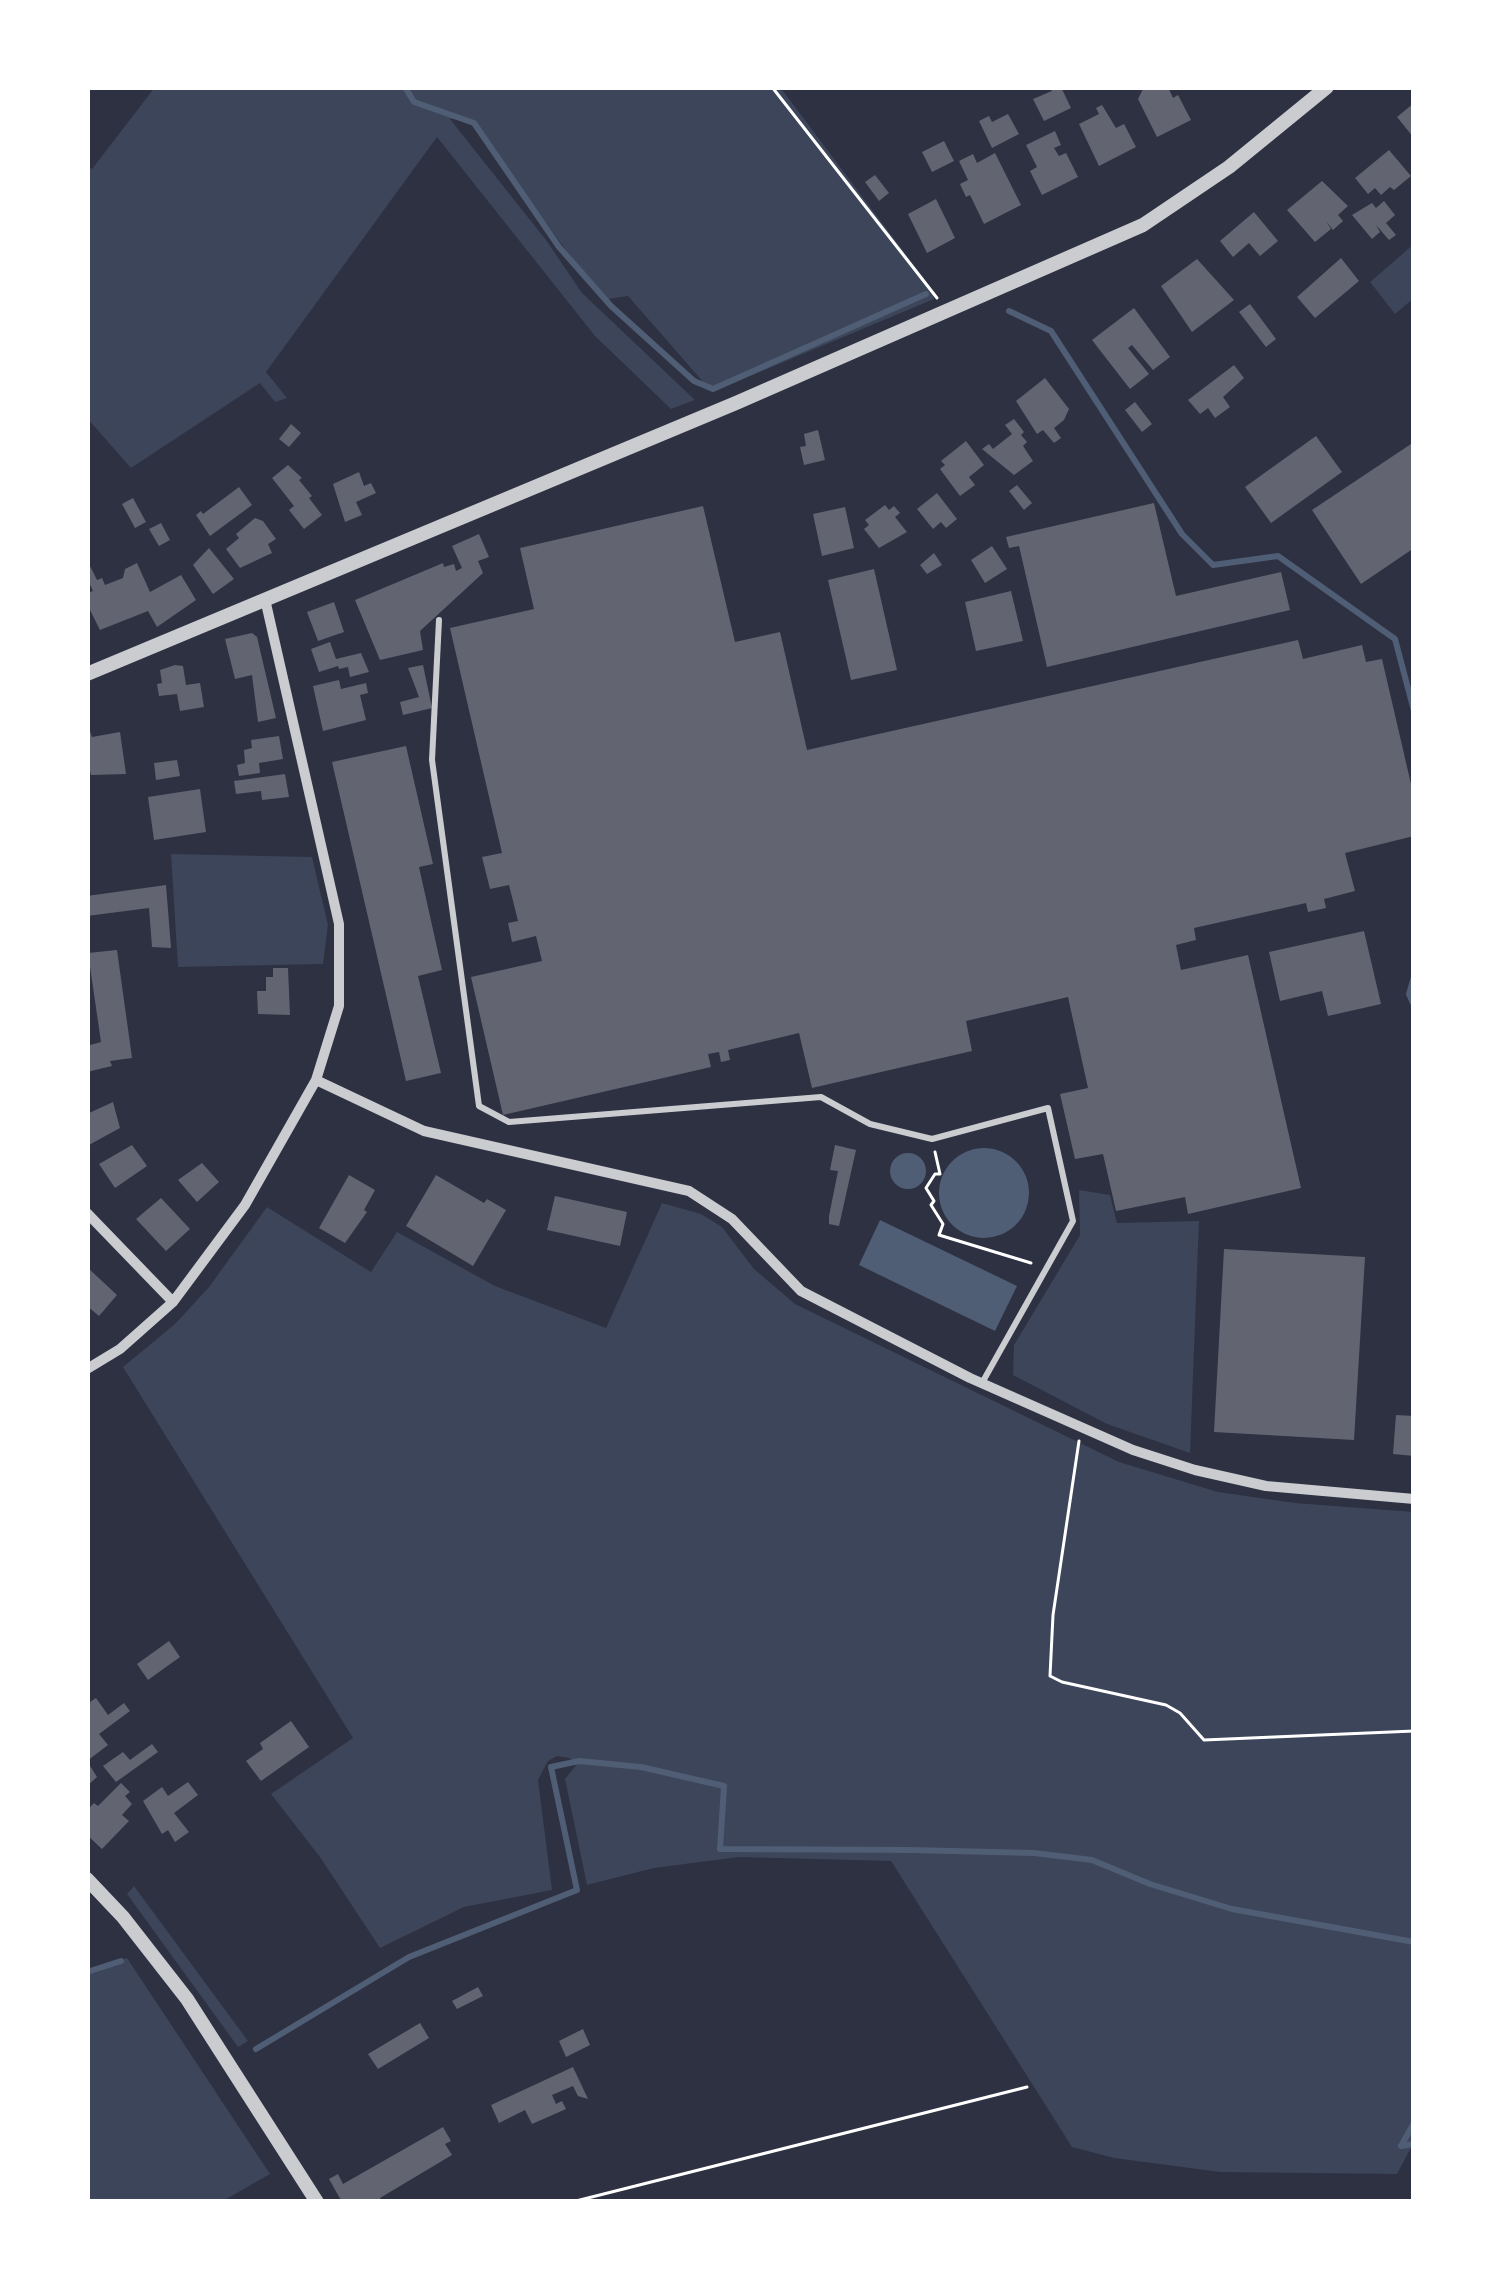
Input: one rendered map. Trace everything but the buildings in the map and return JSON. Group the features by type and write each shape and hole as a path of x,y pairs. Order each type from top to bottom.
{"street":[{"path":"87,674 1143,225 1229,167 1328,87"},
{"path":"87,1369 120,1349 173,1302 244,1205 316,1080 339,1006 339,924 265,599"},
{"path":"316,1080 424,1131 689,1191 732,1219 801,1291 982,1383 1132,1450 1266,1486 1414,1499"},
{"path":"87,1213 173,1302"},
{"path":"87,1879 187,1999 317,2202"}],"lane":[{"path":"440,620 432,760 479,1106 509,1122 821,1097 870,1124 932,1139 1048,1108 1072,1221 982,1383"}],"path":[{"path":"772,87 947,311"},
{"path":"932,1139 940,1174 926,1187 943,1224 939,1235 1039,1265"},
{"path":"1082,1427 1059,1572 1050,1676 1166,1706 1180,1713 1204,1740 1414,1731"},
{"path":"572,2202 1027,2087"}],"shaded area":[{"path":"155,87 780,87 928,284 934,299 712,392 628,296 602,300 477,127 464,117 450,119 582,293 695,400 671,409 595,336 437,137 266,372 287,398 275,402 260,383 131,468 87,418 87,166 92,169"},
{"path":"1414,244 1414,298 1395,314 1370,282"},
{"path":"171,854 312,857 328,925 323,964 178,967"},
{"path":"984,1148 1016,1161 1029,1193 1016,1225 984,1238 952,1225 939,1193 952,1161"},
{"path":"908,1153 920,1159 926,1171 920,1183 908,1189 896,1183 890,1171 896,1159"},
{"path":"1079,1190 1110,1195 1117,1223 1199,1221 1190,1453 1107,1424 1013,1375 1014,1345 1080,1235"},
{"path":"662,1203 701,1214 722,1227 754,1269 795,1304 1119,1462 1218,1492 1414,1512 1414,2142 1397,2174 1220,2172 1114,2158 1072,2147 891,1861 739,1857 654,1868 587,1885 565,1779 577,1764 569,1758 557,1756 548,1761 538,1780 552,1890 464,1907 380,1948 271,1794 353,1738 123,1367 175,1324 209,1287 267,1207 371,1272 397,1232 495,1286 606,1328"},
{"path":"880,1220 1017,1286 995,1331 859,1265"},
{"path":"134,1886 248,2041 238,2047 127,1894"},
{"path":"127,1958 270,2174 221,2202 87,2202 87,1971"}],"waterway":[{"path":"405,87 414,102 474,123 559,247 611,306 694,381 713,389 926,294"},
{"path":"1009,311 1051,331 1182,534 1213,565 1278,556 1395,639 1414,711"},
{"path":"1414,977 1409,994 1414,1005"},
{"path":"256,2049 409,1957 577,1890 551,1767 579,1761 641,1767 724,1786 720,1849 1034,1853 1092,1860 1232,1909 1414,1942"},
{"path":"87,1972 121,1961"},
{"path":"1414,2123 1401,2146 1414,2144"}]}
